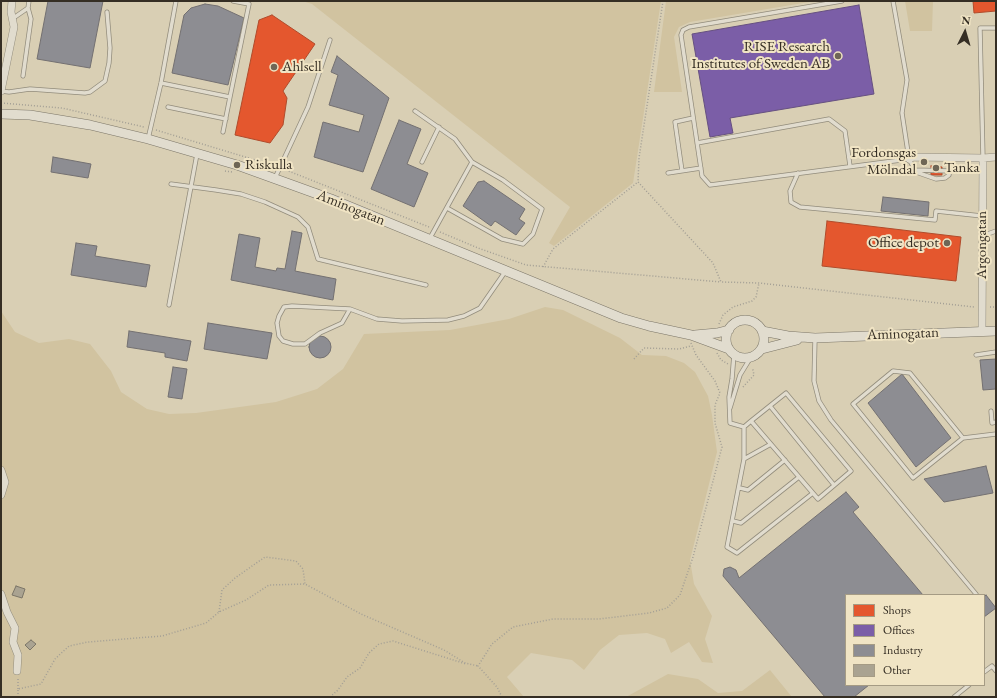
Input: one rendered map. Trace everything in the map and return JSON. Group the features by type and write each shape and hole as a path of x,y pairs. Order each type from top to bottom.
{"street":[{"path":"1,89 14,27 12,19 12,1"},
{"name":"Aminogatan","path":"1,114 66,120 148,139 276,178 621,318 691,335 731,352 740,358 751,357 757,354 762,348 813,338"},
{"path":"908,158 913,156 996,157"},
{"name":"Argongatan","path":"982,332 983,158"},
{"name":"Aminogatan","path":"691,335 717,333 729,330 740,321 749,321 757,324 762,332 813,338 996,331"},
{"path":"729,330 726,341 731,352"},
{"path":"762,332 764,340 762,348"},
{"path":"1,470 5,482 1,495"},
{"path":"1,594 6,612 15,628 13,642 18,655 17,671"}],"lane":[{"path":"23,76 32,19 28,8 29,1"},
{"path":"148,139 161,83 176,1"},
{"path":"223,132 249,4 233,1"},
{"path":"842,1 689,26 683,30 681,35 702,176 710,185 908,158"},
{"path":"893,1 907,80 902,113 908,158 915,170 925,177 936,179 945,178 951,171 952,157"},
{"path":"12,19 28,8"},
{"path":"1,89 9,92 30,89 85,93 90,92 105,81 109,63 110,48 107,12"},
{"path":"983,158 980,28 996,28"},
{"path":"276,178 308,107 330,40"},
{"path":"161,83 230,97"},
{"path":"168,107 226,119"},
{"path":"415,111 440,127 455,139 472,162 503,180 542,209 533,234 527,242 516,244 502,239 447,208"},
{"path":"682,171 675,122 693,118"},
{"path":"697,143 829,119 845,131 850,166"},
{"path":"422,162 440,127"},
{"path":"169,305 189,187 197,153"},
{"path":"429,240 472,162"},
{"path":"668,173 701,168"},
{"path":"915,170 951,171"},
{"path":"798,173 790,192 791,202 800,207 935,220 936,211 982,216"},
{"path":"171,184 241,194 265,202 298,217 308,227 318,260 426,284"},
{"path":"982,236 996,230"},
{"path":"350,309 342,323 320,333 305,344 293,344 283,341 279,336 277,323 284,307 350,309 377,319 402,321 440,320 464,316 480,308 506,271"},
{"path":"813,338 814,381 819,401 831,420 976,594"},
{"path":"731,352 732,378 728,397 730,424 744,427"},
{"path":"976,355 996,352"},
{"path":"730,409 740,375 751,357"},
{"path":"963,438 910,373 893,371 853,404 913,478 963,438 996,434"},
{"path":"751,421 799,476 818,499 851,471 786,393 751,421 744,427 744,459 740,488 727,547 737,553 813,493"},
{"path":"770,406 834,485"},
{"path":"991,411 992,423 996,422"},
{"path":"744,459 771,444"},
{"path":"740,488 748,490 785,460"},
{"path":"733,521 740,523 799,476"},
{"path":"985,671 992,666 996,672"},
{"path":"954,697 968,686"}],"path":[{"path":"663,1 639,158 638,182 712,263 721,282"},
{"path":"1,104 62,108 151,129 218,148 280,168 507,259 543,267 721,282 759,283 982,307 996,307"},
{"path":"543,267 553,250 638,182"},
{"path":"478,666 492,644 513,627 553,619 599,619 649,613 667,608 680,595 693,557 722,447 715,423 715,404 720,393 715,381 691,346 691,335"},
{"path":"634,359 644,348 680,349 691,346"},
{"path":"219,612 222,590 234,578 264,557 296,561 303,569 304,584"},
{"path":"18,689 41,684 54,659 68,646 88,642 162,636 206,623 219,612 246,600 270,586 304,584 361,614 444,650 472,665"},
{"path":"330,697 338,690 347,677 360,668 369,653 379,644 393,641 478,666 497,687 502,697"},
{"path":"17,671 18,697"}],"shaded area":[{"path":"302,1 661,1 633,183 554,246 549,243 570,207 312,4"},
{"path":"666,1 815,1 690,22 679,27 674,37 682,92 654,92"},
{"path":"905,1 933,1 932,31 910,31"},
{"path":"545,307 563,310 620,338 642,355 666,356 684,363 695,372 708,396 717,452 690,560 694,584 712,616 705,639 713,663 702,662 689,642 671,653 665,639 647,633 619,635 600,650 584,670 572,660 531,653 507,677 524,697 1,697 1,311 15,332 39,343 69,339 90,344 111,371 121,392 147,409 169,414 196,413 276,402 317,389 343,369 364,334 450,330 509,319"},
{"path":"770,670 792,697 626,697 668,674 698,679 718,693 742,691"}],"building: Shops":[{"path":"973,1 996,1 996,11 974,13"},
{"name":"Ahlsell","path":"272,15 315,44 283,91 287,98 283,125 270,143 235,135 259,20"},
{"path":"931,166 942,167 942,175 931,175"},
{"path":"827,221 961,237 956,281 822,266"}],"building: Offices":[{"path":"859,5 874,94 730,118 733,133 710,137 692,34"}],"building: Industry":[{"path":"48,1 103,1 90,68 37,59"},
{"path":"205,4 218,6 244,18 228,85 172,73 184,15 191,8"},
{"path":"337,56 389,98 363,172 314,157 323,122 359,132 364,115 329,105 338,75 331,72"},
{"path":"399,120 421,129 407,164 428,173 414,207 371,189"},
{"path":"53,157 91,164 88,178 51,172"},
{"path":"484,181 525,209 519,219 525,223 516,235 495,221 491,226 463,206 478,182"},
{"path":"883,197 929,202 928,216 881,211"},
{"path":"292,231 302,233 295,271 336,279 333,300 231,280 239,234 260,238 255,267 276,271 277,268 285,269"},
{"path":"76,243 97,246 95,256 150,265 146,287 71,275"},
{"path":"208,323 272,333 267,359 204,349"},
{"path":"129,331 191,341 187,361 165,357 165,353 127,347"},
{"path":"320,336 328,339 331,347 328,355 320,358 312,355 309,347 312,339"},
{"path":"996,359 996,389 983,390 980,360"},
{"path":"173,367 187,369 182,399 168,397"},
{"path":"902,374 951,438 916,467 868,403"},
{"path":"986,466 993,493 944,502 924,479"},
{"path":"846,492 859,507 853,512 922,594 845,594 845,686 868,686 854,697 825,697 723,576 724,569 730,567 736,570 739,578"},
{"path":"986,595 996,608 985,616"}],"building: Other":[{"path":"16,586 25,589 22,598 12,595"},
{"path":"31,640 36,644 30,650 25,645"}],"place":[{"name":"RISE Research Institutes of Sweden AB","path":"838,56"},
{"name":"Ahlsell","path":"274,67"},
{"name":"Fordonsgas Mölndal","path":"924,162"},
{"name":"Riskulla","path":"237,165"},
{"name":"Tanka","path":"936,168"},
{"name":"Office depot","path":"947,243"}]}
